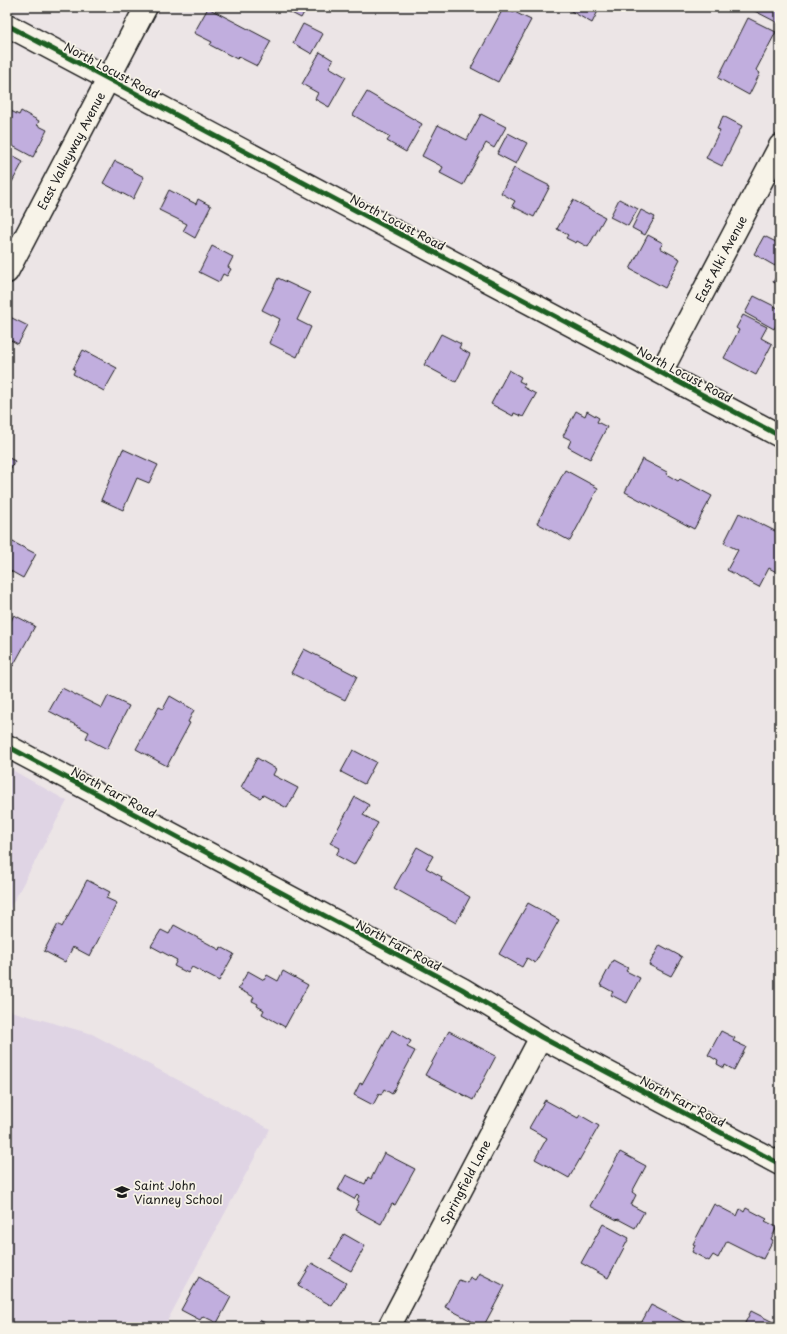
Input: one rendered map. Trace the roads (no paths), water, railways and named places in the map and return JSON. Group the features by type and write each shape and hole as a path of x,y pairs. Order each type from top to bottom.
{"street":[{"name":"East Valleyway Avenue","path":"7,272 146,7"},
{"name":"North Locust Road","path":"7,25 780,436"},
{"name":"East Alki Avenue","path":"661,372 780,146"},
{"name":"North Farr Road","path":"7,746 462,989 541,1037 780,1164"},
{"name":"Springfield Lane","path":"389,1327 541,1037"}],"place":[{"name":"Saint John Vianney School","path":"122,1192"}]}
